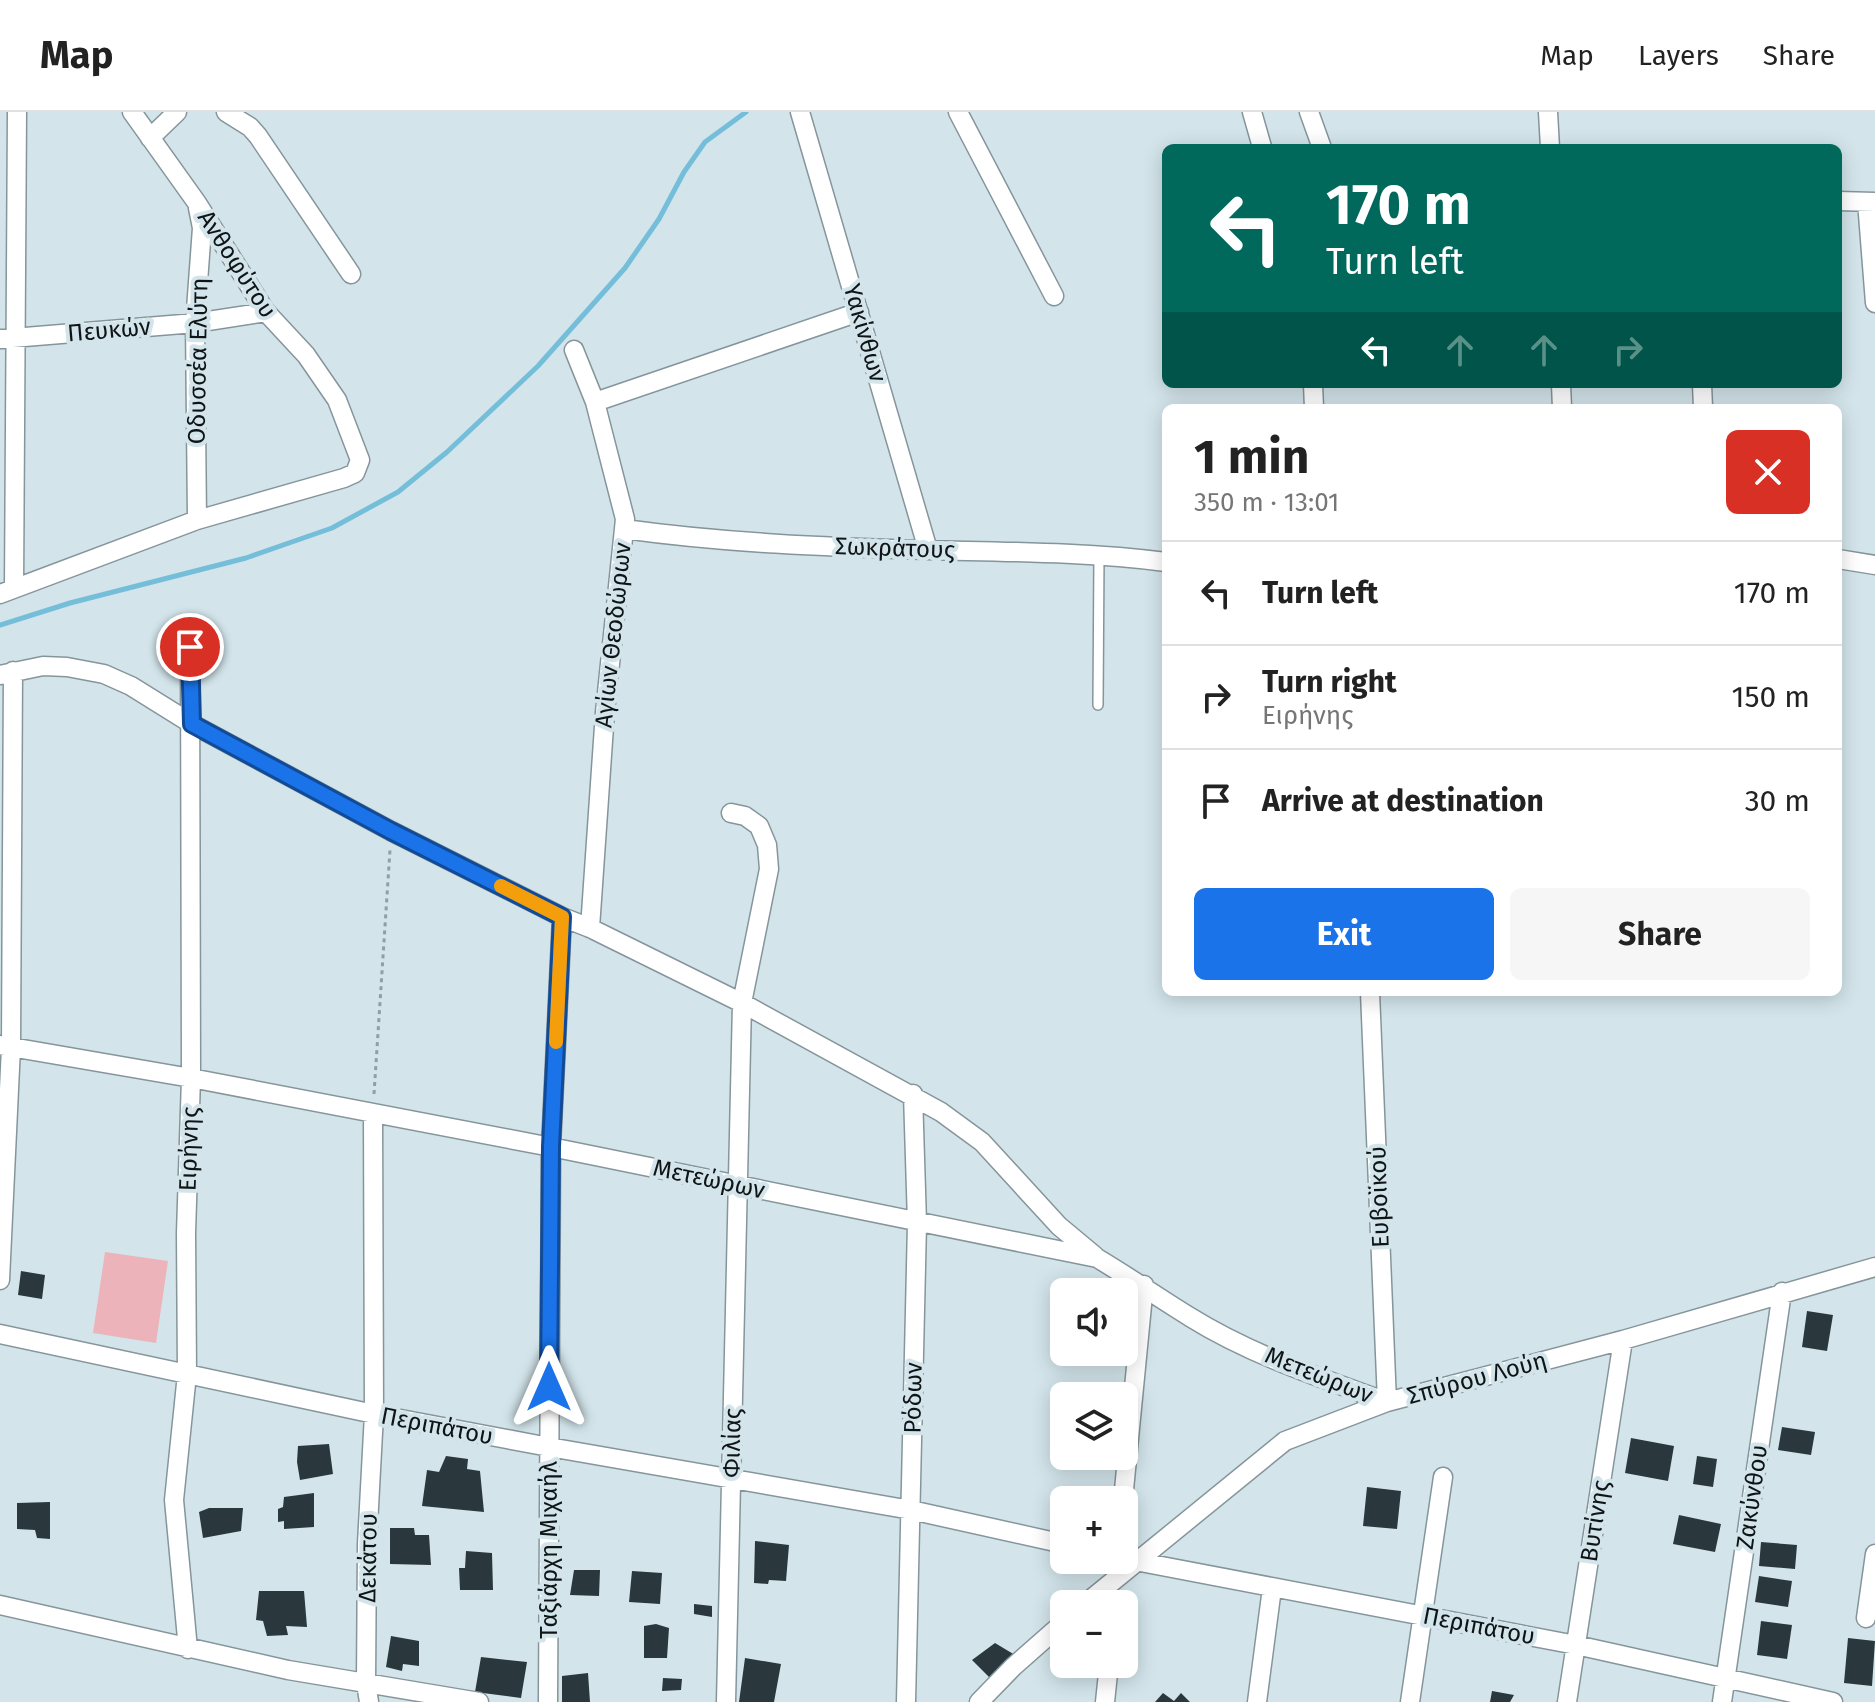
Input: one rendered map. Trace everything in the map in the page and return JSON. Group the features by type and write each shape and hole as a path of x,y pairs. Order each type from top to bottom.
{"street":[{"path":"17,112 8,339 7,591 197,520"},
{"name":"Ανθοφύτου","path":"132,112 197,203 266,312 306,355 337,400 360,460 355,473 344,478 197,520"},
{"path":"150,138 177,112"},
{"path":"226,112 258,136 351,274"},
{"path":"958,112 1054,296"},
{"path":"1252,112 1261,144"},
{"path":"1309,112 1321,144"},
{"path":"1548,112 1550,144"},
{"name":"Υακίνθων","path":"800,114 928,550"},
{"path":"1842,201 1871,202 1875,303"},
{"name":"Οδυσσέα Ελύτη","path":"197,203 202,228 195,323 197,520"},
{"name":"Πευκών","path":"8,339 195,323 266,312"},
{"path":"595,402 859,312"},
{"name":"Αγίων Θεοδώρων","path":"574,350 595,402 623,510 624,529 605,712 590,928"},
{"name":"Σωκράτους","path":"624,529 703,540 1099,554 1162,562"},
{"path":"1842,560 1875,565"},
{"name":"Ειρήνης","path":"188,1649 174,1500 187,1374 186,1233 191,1078 190,647"},
{"path":"0,1280 6,1046 6,673 43,666 104,674 131,686 192,724 391,831 742,1003 913,1094 982,1142 1059,1226 1097,1258"},
{"name":"Φιλίας","path":"726,1702 742,1003 769,869 767,845 759,826 745,816 731,813"},
{"name":"Ταξιάρχη Μιχαήλ","path":"548,1702 551,1147 562,917"},
{"name":"Ευβοϊκού","path":"1370,996 1387,1402"},
{"name":"Μετεώρων","path":"6,1046 551,1147 1097,1258 1192,1318 1244,1345 1300,1371 1387,1402"},
{"name":"Ρόδων","path":"906,1702 917,1223 913,1094"},
{"name":"Δεκάτου","path":"369,1702 366,1683 367,1544 374,1414 373,1114"},
{"name":"Σπύρου Λούη","path":"1138,1554 1285,1441 1387,1402 1623,1340 1875,1267"},
{"path":"1124,1486 1144,1285"},
{"name":"Ζακύνθου","path":"1722,1702 1782,1292"},
{"name":"Περιπάτου","path":"0,1334 374,1414 911,1510 1050,1541"},
{"name":"Βυτίνης","path":"1567,1702 1623,1340"},
{"path":"1410,1702 1443,1477"},
{"path":"1866,1618 1875,1554"},
{"name":"Περιπάτου","path":"1138,1562 1576,1645 1833,1702"},
{"name":"Σπύρου Λούη","path":"1101,1590 1117,1574"},
{"path":"1111,1590 1113,1579"},
{"path":"1257,1702 1272,1588"},
{"path":"0,1605 188,1649 479,1702"},
{"path":"979,1702 1050,1634"},
{"path":"1105,1702 1108,1678"}],"lane":[{"path":"1098,705 1099,554"}],"path":[{"path":"373,1114 391,831"}],"shaded area":[{"path":"105,1252 168,1261 156,1343 93,1333"}],"building":[{"path":"21,1271 45,1275 42,1299 18,1295"},
{"path":"1807,1311 1833,1315 1827,1351 1802,1347"},
{"path":"1782,1427 1815,1432 1811,1455 1778,1450"},
{"path":"1631,1438 1674,1446 1668,1481 1625,1473"},
{"path":"329,1444 333,1474 300,1480 298,1446"},
{"path":"446,1456 468,1459 467,1469 480,1471 484,1512 422,1506 427,1470 439,1472"},
{"path":"1697,1456 1717,1459 1713,1487 1693,1484"},
{"path":"1367,1487 1401,1491 1397,1529 1363,1526"},
{"path":"314,1493 314,1527 284,1529 284,1521 278,1522 278,1509 283,1507 284,1497"},
{"path":"50,1502 50,1539 37,1538 35,1530 17,1529 17,1503"},
{"path":"209,1508 243,1508 241,1531 203,1538 199,1512"},
{"path":"1679,1515 1721,1524 1715,1552 1673,1544"},
{"path":"390,1528 414,1528 415,1535 429,1535 431,1565 390,1564"},
{"path":"755,1541 789,1545 786,1581 754,1583"},
{"path":"1761,1542 1797,1545 1795,1569 1759,1566"},
{"path":"466,1551 492,1553 493,1590 460,1590 459,1568 465,1568"},
{"path":"574,1570 600,1570 599,1596 570,1595"},
{"path":"632,1571 662,1573 660,1604 629,1602"},
{"path":"1759,1576 1792,1581 1788,1607 1755,1602"},
{"path":"259,1591 304,1591 307,1627 286,1626 288,1635 267,1636 263,1621 256,1620"},
{"path":"694,1604 712,1606 712,1617 694,1614"},
{"path":"1761,1621 1792,1625 1787,1659 1757,1655"},
{"path":"656,1624 669,1628 667,1658 644,1658 644,1626"},
{"path":"391,1636 419,1641 419,1666 403,1664 402,1671 386,1667"},
{"path":"1848,1638 1875,1641 1872,1686 1844,1683"},
{"path":"995,1643 1015,1655 990,1678 972,1660"},
{"path":"481,1657 527,1662 521,1698 475,1692"},
{"path":"745,1658 781,1664 774,1702 739,1702"},
{"path":"588,1673 590,1702 562,1702 562,1676"},
{"path":"663,1678 682,1679 681,1690 662,1691"},
{"path":"1492,1691 1514,1695 1510,1702 1490,1702"},
{"path":"1163,1693 1174,1701 1181,1693 1190,1702 1155,1702"}],"waterway":[{"path":"0,625 70,603 246,558 332,528 398,492 447,452 538,366 625,268 659,219 684,172 705,142 746,112"}],"slow traffic":[{"path":"501,886 562,917 556,1042"}],"route":[{"path":"190,647 192,724 391,831 562,917 551,1147 549,1387"}]}
